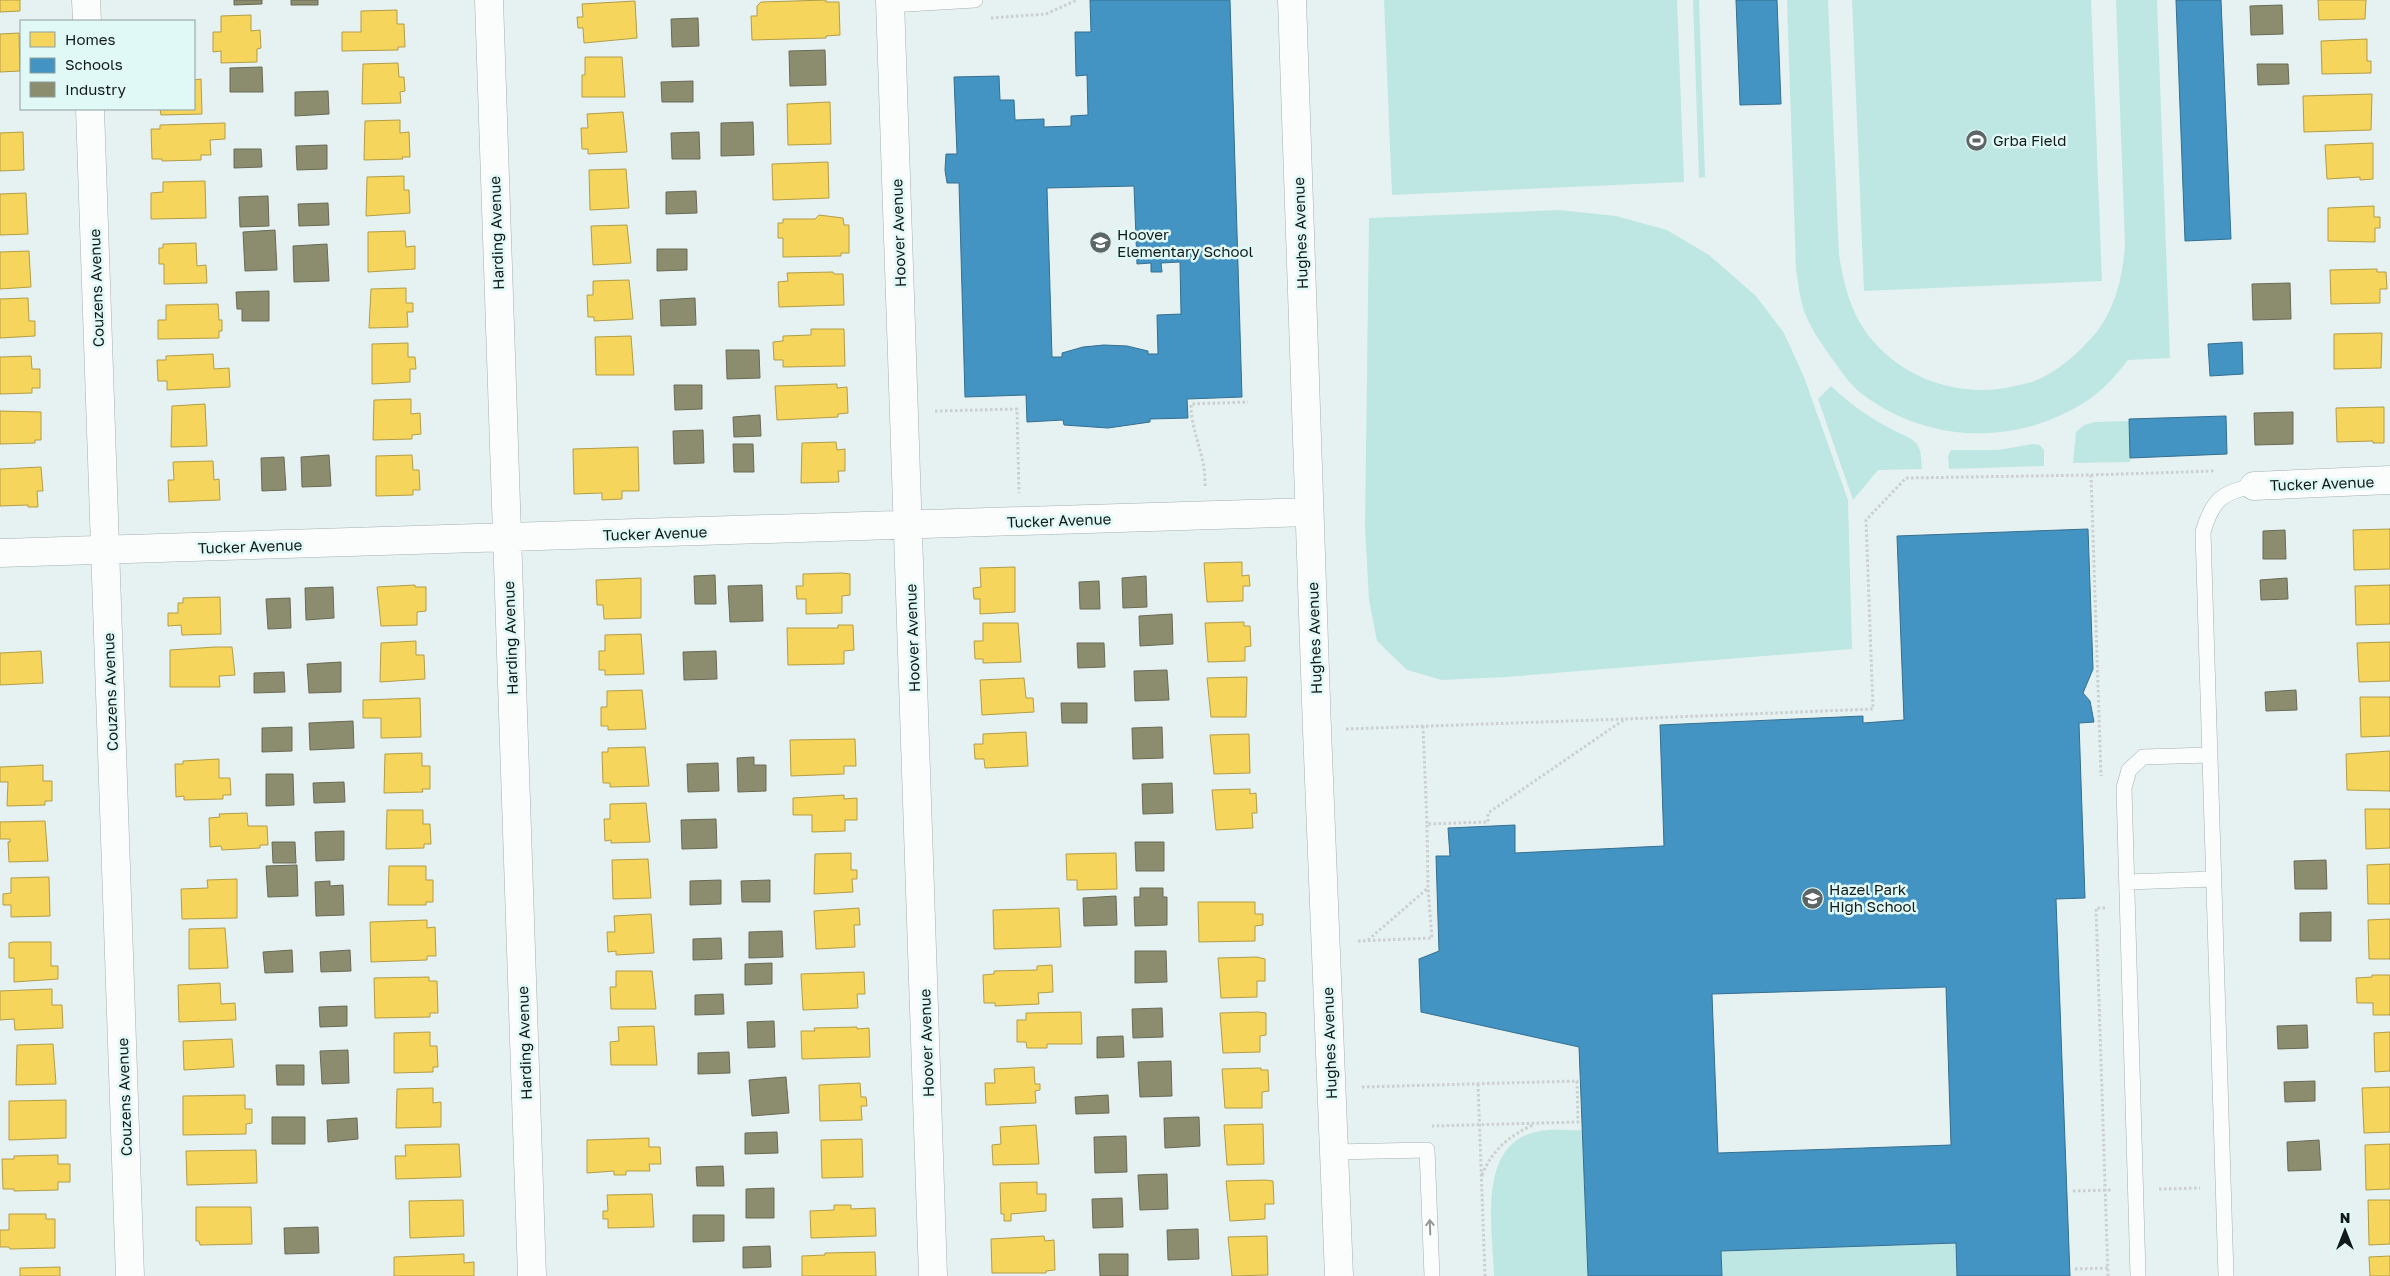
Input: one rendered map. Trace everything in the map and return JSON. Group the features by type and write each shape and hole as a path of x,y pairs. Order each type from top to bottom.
{"street":[{"path":"86,0 87,20"},
{"name":"Harding Avenue","path":"488,0 532,1276"},
{"name":"Hughes Avenue","path":"1292,0 1317,730 1339,1276"},
{"name":"Hoover Avenue","path":"890,2 934,1276"},
{"name":"Couzens Avenue","path":"90,110 130,1276"},
{"name":"Tucker Avenue","path":"2254,486 2390,480"},
{"name":"Tucker Avenue","path":"0,553 1309,512"}],"lane":[{"path":"890,2 975,0"},
{"path":"2226,1276 2203,532 2209,511 2223,496 2238,489 2254,486"},
{"path":"2138,1276 2124,788 2129,770 2143,757 2209,755"},
{"path":"2127,882 2213,879"},
{"path":"1334,1152 1427,1150 1432,1276"}],"path":[{"path":"989,18 1046,14 1077,0"},
{"path":"1205,490 1206,470 1201,448 1191,422 1191,404 1248,402"},
{"path":"935,411 1017,409 1019,496"},
{"path":"1317,730 1873,709 1866,520 1906,478 2214,471"},
{"path":"2091,475 2102,780"},
{"path":"1427,824 1488,822 1488,813 1625,719"},
{"path":"1358,941 1432,938 1428,888 1423,726"},
{"path":"1368,940 1428,888"},
{"path":"2104,899 2105,909 2096,908 2108,1276"},
{"path":"1362,1087 1577,1081 1578,1122 1431,1126"},
{"path":"1478,1084 1485,1276"},
{"path":"1481,1178 1488,1161 1500,1146 1514,1133 1536,1123"},
{"path":"2074,1268 2108,1268"}],"shaded area":[{"path":"1384,0 1677,0 1684,182 1392,195"},
{"path":"1693,0 1699,0 1705,177 1699,178"},
{"path":"1787,0 1828,0 1839,255 1846,290 1860,323 1866,333 1888,356 1921,377 1939,384 1976,390 2015,386 2034,381 2049,374 2080,350 2099,329 2109,312 2119,284 2125,245 2116,0 2157,0 2170,358 2128,360 2103,388 2085,402 2058,416 2030,426 2002,432 1972,433 1943,430 1915,423 1888,411 1858,391 1850,383 1815,333 1807,319 1800,296 1796,270"},
{"name":"Grba Field","path":"1852,0 2091,0 2102,281 1864,291"},
{"path":"1559,210 1616,216 1667,230 1709,255 1756,296 1784,333 1804,377 1848,500 1852,649 1506,677 1442,680 1407,670 1377,641 1369,600 1365,527 1369,218"},
{"path":"1831,386 1863,412 1914,441 1920,452 1922,469 1878,470 1853,500 1818,399"},
{"path":"2129,421 2130,462 2073,463 2076,432 2084,425 2095,422"},
{"path":"2033,444 2040,445 2044,450 2044,466 1949,469 1948,456 1951,450 1998,450"},
{"path":"1582,1130 1588,1276 1494,1276 1491,1214 1492,1192 1496,1171 1504,1154 1517,1140 1536,1132"},
{"path":"1956,1243 1957,1276 1722,1276 1721,1251"}],"building: Homes":[{"path":"0,0 20,0 20,11 0,12"},
{"path":"826,0 826,2 839,2 840,35 826,36 826,38 752,40 751,16 757,16 757,6 761,2"},
{"path":"2318,0 2366,0 2365,19 2319,20"},
{"path":"635,1 637,38 584,43 583,28 578,28 577,17 583,17 582,4"},
{"path":"397,10 397,24 404,24 405,47 398,47 398,50 342,51 342,32 361,32 361,11"},
{"path":"251,15 251,31 260,30 261,48 257,49 257,62 221,63 221,51 213,52 213,32 221,32 221,16"},
{"path":"19,33 20,71 0,72 0,34"},
{"path":"2367,39 2367,61 2371,61 2371,73 2322,74 2321,41"},
{"path":"585,57 622,57 625,97 582,97 582,75 585,75"},
{"path":"398,63 399,77 404,77 405,91 400,92 401,103 362,104 363,64"},
{"path":"201,79 202,114 161,115 160,110 195,110 195,80"},
{"path":"2372,94 2371,130 2304,132 2303,96"},
{"path":"830,102 831,144 788,145 787,104"},
{"path":"623,112 627,152 588,154 588,149 582,149 581,128 588,128 587,114"},
{"path":"400,120 400,133 409,132 410,157 402,157 403,159 364,160 365,121"},
{"path":"225,123 225,139 210,140 211,155 201,155 201,160 162,161 162,159 152,159 151,129 160,129 160,125"},
{"path":"23,132 24,170 0,171 0,133"},
{"path":"2373,143 2373,179 2360,180 2360,177 2327,179 2325,145"},
{"path":"828,162 829,198 773,200 772,164"},
{"path":"626,169 629,208 590,210 589,170"},
{"path":"404,176 404,190 409,190 410,213 366,216 367,177"},
{"path":"205,181 206,218 151,219 151,193 163,192 163,182"},
{"path":"26,193 28,234 0,235 0,194"},
{"path":"2374,206 2374,217 2380,217 2380,228 2375,228 2375,242 2328,241 2328,208"},
{"path":"819,215 843,218 844,225 849,225 849,253 841,253 841,256 783,257 783,238 778,238 778,223 783,223 783,219 815,219"},
{"path":"627,225 631,263 593,265 591,226"},
{"path":"405,231 406,247 415,246 415,269 368,272 368,232"},
{"path":"196,243 197,266 206,265 207,283 164,284 164,264 159,264 159,248 163,248 163,244"},
{"path":"29,251 31,287 0,289 0,252"},
{"path":"2377,269 2377,272 2386,272 2387,289 2380,289 2380,303 2331,304 2330,270"},
{"path":"833,272 834,274 843,274 844,305 779,307 778,282 788,281 787,273"},
{"path":"629,280 633,319 594,321 594,317 588,317 587,295 593,295 593,281"},
{"path":"406,288 406,303 413,303 413,312 407,312 408,327 369,328 371,289"},
{"path":"28,298 29,321 35,321 35,336 0,338 0,299"},
{"path":"218,304 219,320 222,320 222,331 219,331 219,338 158,339 158,320 166,320 166,305"},
{"path":"811,329 844,329 845,366 783,367 783,360 774,360 773,342 783,341 783,336 811,335"},
{"path":"2382,333 2381,368 2334,369 2334,334"},
{"path":"631,336 634,375 596,375 595,337"},
{"path":"408,343 408,357 415,357 416,369 410,369 410,382 372,384 372,344"},
{"path":"213,354 214,369 229,368 230,387 167,390 167,381 158,381 157,360 166,360 166,356"},
{"path":"31,356 32,369 40,369 40,388 32,388 32,393 0,394 0,357"},
{"path":"837,384 837,388 847,387 848,413 838,414 838,417 777,420 775,386"},
{"path":"411,399 411,414 420,413 421,434 412,435 412,439 373,440 374,400"},
{"path":"205,404 207,446 171,447 172,406"},
{"path":"2384,407 2384,443 2373,443 2373,441 2337,442 2336,408"},
{"path":"0,411 41,412 41,440 35,440 35,443 0,444"},
{"path":"836,442 837,450 845,449 845,471 838,471 839,482 801,483 802,443"},
{"path":"638,447 639,491 622,491 622,499 602,500 602,493 574,494 573,449"},
{"path":"412,455 413,470 419,470 420,490 413,490 413,495 376,496 376,456"},
{"path":"213,461 214,480 219,479 220,500 169,502 168,480 174,480 173,462"},
{"path":"41,467 43,491 37,491 38,507 28,507 28,505 0,506 0,469"},
{"path":"2390,529 2390,569 2354,570 2353,530"},
{"path":"1242,562 1242,576 1249,575 1250,586 1243,586 1243,601 1207,602 1204,563"},
{"path":"1015,567 1015,612 980,614 980,599 974,599 973,588 981,587 980,568"},
{"path":"803,574 850,574 850,595 842,596 842,613 806,614 806,599 797,599 796,586 803,586"},
{"path":"641,578 641,618 604,619 603,605 597,605 596,580"},
{"path":"415,585 415,587 426,587 426,611 417,612 417,625 381,626 377,587"},
{"path":"2390,585 2390,624 2356,625 2355,586"},
{"path":"220,597 221,634 182,635 181,625 168,626 168,613 178,613 178,603 183,603 183,598"},
{"path":"1244,622 1244,626 1250,626 1251,646 1245,647 1245,661 1208,662 1205,623"},
{"path":"983,623 1018,623 1021,662 983,663 983,659 975,659 974,641 983,641"},
{"path":"838,625 853,625 854,650 844,651 844,664 788,665 787,628 838,628"},
{"path":"641,634 644,674 605,675 605,670 599,670 599,651 605,651 605,635"},
{"path":"416,641 416,655 424,655 425,679 380,682 381,643"},
{"path":"2390,642 2390,681 2359,682 2357,643"},
{"path":"232,647 235,675 219,676 220,687 170,687 170,650"},
{"path":"41,651 43,683 0,685 0,653"},
{"path":"1247,677 1246,717 1211,717 1207,678"},
{"path":"1024,678 1026,698 1033,698 1034,712 982,715 980,680"},
{"path":"642,690 646,729 608,730 608,726 601,726 601,707 607,707 607,691"},
{"path":"2360,697 2390,697 2390,736 2361,737"},
{"path":"420,698 421,737 381,738 381,718 363,718 363,700"},
{"path":"1026,732 1028,766 985,768 984,759 975,759 974,744 983,744 983,734"},
{"path":"1249,734 1250,773 1214,774 1210,735"},
{"path":"855,739 856,766 844,766 844,774 791,776 790,740"},
{"path":"645,747 649,786 610,787 610,783 603,783 602,752 608,752 608,748"},
{"path":"2390,751 2390,791 2347,790 2346,754"},
{"path":"422,753 422,766 430,766 430,789 422,789 423,792 384,793 385,754"},
{"path":"219,759 219,778 230,778 231,795 223,795 223,799 184,800 184,796 176,797 175,764 183,764 183,761"},
{"path":"43,765 43,781 52,781 52,801 45,801 45,805 7,806 8,782 0,782 0,767"},
{"path":"1250,789 1250,794 1256,793 1257,813 1252,813 1253,828 1216,830 1212,790"},
{"path":"844,795 844,799 857,798 857,820 845,820 845,831 812,832 812,815 793,815 793,798"},
{"path":"646,803 650,842 611,843 611,840 605,841 604,819 610,819 610,804"},
{"path":"2365,809 2390,809 2390,848 2366,849"},
{"path":"387,810 423,810 423,824 430,824 431,844 424,844 424,848 386,849"},
{"path":"247,813 248,826 267,826 268,845 260,845 260,848 222,850 221,846 210,847 209,818 220,817 219,814"},
{"path":"45,821 48,861 9,862 8,842 10,842 10,839 0,839 0,822"},
{"path":"851,853 851,870 857,870 857,879 852,879 853,892 814,894 815,854"},
{"path":"1116,853 1117,889 1077,890 1077,880 1067,880 1066,854"},
{"path":"648,859 651,898 613,899 612,860"},
{"path":"2390,864 2390,904 2368,904 2367,865"},
{"path":"389,866 426,866 426,880 433,880 433,902 426,902 426,905 388,905"},
{"path":"49,877 50,916 11,917 11,905 3,905 3,894 11,893 11,878"},
{"path":"237,879 237,918 182,919 181,889 208,888 207,880"},
{"path":"1198,902 1255,902 1255,914 1263,914 1263,925 1255,926 1255,941 1199,942"},
{"path":"859,908 860,925 854,925 855,947 816,949 814,911"},
{"path":"1059,908 1061,947 994,949 993,910"},
{"path":"651,914 654,953 616,955 616,951 608,952 607,932 615,932 614,916"},
{"path":"2390,919 2390,959 2369,959 2368,920"},
{"path":"427,920 427,928 435,927 436,956 427,956 427,960 371,962 370,922"},
{"path":"225,928 228,968 189,969 189,929"},
{"path":"51,942 51,966 58,966 58,979 14,982 14,958 9,958 9,943"},
{"path":"1257,957 1265,959 1265,981 1257,981 1257,997 1221,998 1218,958"},
{"path":"1052,965 1053,992 1038,993 1039,1004 995,1006 995,1003 984,1003 983,975 994,974 994,971 1037,970 1037,966"},
{"path":"616,971 652,971 656,1009 611,1009 610,987 616,987"},
{"path":"864,972 865,994 857,994 858,1008 803,1010 801,974"},
{"path":"2372,975 2390,975 2390,1015 2373,1015 2373,1003 2357,1003 2356,978 2372,977"},
{"path":"429,977 429,981 437,981 438,1013 430,1013 430,1017 375,1018 374,978"},
{"path":"220,983 221,1004 235,1003 236,1020 179,1022 178,985"},
{"path":"52,989 52,1005 62,1005 63,1028 15,1030 14,1019 0,1020 0,991"},
{"path":"1081,1012 1082,1044 1047,1044 1047,1048 1027,1048 1026,1042 1017,1042 1017,1020 1026,1020 1026,1013"},
{"path":"1220,1013 1266,1013 1266,1035 1260,1036 1260,1052 1223,1053"},
{"path":"654,1026 657,1065 611,1065 610,1042 619,1041 618,1027"},
{"path":"857,1027 857,1029 869,1028 870,1057 802,1059 801,1031 815,1031 814,1028"},
{"path":"430,1032 430,1046 437,1046 438,1067 433,1067 433,1072 394,1073 394,1033"},
{"path":"2390,1032 2390,1071 2375,1072 2374,1033"},
{"path":"232,1039 234,1067 184,1070 183,1041"},
{"path":"53,1044 56,1084 16,1085 17,1045"},
{"path":"1034,1067 1035,1084 1040,1084 1040,1090 1035,1091 1036,1103 986,1105 985,1083 995,1083 994,1069"},
{"path":"1261,1068 1261,1070 1268,1070 1269,1091 1262,1092 1262,1108 1225,1108 1222,1069"},
{"path":"860,1083 861,1097 866,1097 867,1106 861,1106 862,1120 820,1121 819,1085"},
{"path":"2390,1087 2390,1132 2364,1133 2362,1088"},
{"path":"433,1088 433,1103 441,1102 441,1127 396,1128 397,1089"},
{"path":"245,1095 245,1109 252,1109 252,1123 246,1124 246,1134 183,1135 183,1096"},
{"path":"66,1100 66,1138 9,1140 9,1101"},
{"path":"1263,1124 1264,1164 1227,1165 1224,1125"},
{"path":"1036,1125 1039,1164 993,1165 992,1145 1001,1144 1000,1127"},
{"path":"649,1138 649,1147 660,1147 661,1164 649,1164 650,1171 626,1171 626,1175 614,1175 614,1171 587,1173 587,1140"},
{"path":"862,1139 863,1177 822,1178 821,1140"},
{"path":"459,1144 461,1177 396,1179 395,1156 406,1156 405,1145"},
{"path":"2390,1144 2390,1189 2366,1190 2365,1145"},
{"path":"256,1150 257,1183 187,1185 186,1151"},
{"path":"58,1155 58,1164 70,1164 70,1182 58,1182 58,1190 14,1191 14,1189 3,1189 2,1159 14,1159 14,1156"},
{"path":"1226,1181 1273,1181 1274,1204 1265,1204 1265,1219 1230,1221"},
{"path":"1037,1182 1037,1194 1046,1194 1046,1211 1011,1214 1011,1221 1004,1221 1004,1214 1001,1214 1000,1183"},
{"path":"652,1194 654,1227 608,1228 608,1219 603,1219 603,1211 608,1211 607,1195"},
{"path":"463,1200 464,1236 410,1238 409,1201"},
{"path":"2368,1200 2390,1200 2390,1244 2369,1245"},
{"path":"834,1205 851,1205 851,1209 875,1208 876,1236 811,1238 810,1211 834,1210"},
{"path":"196,1207 251,1207 252,1244 200,1245 199,1241 196,1241"},
{"path":"9,1214 46,1214 46,1219 55,1219 55,1248 10,1249 9,1247 0,1247 0,1230 9,1230"},
{"path":"1044,1236 1045,1241 1054,1240 1055,1270 1046,1271 1046,1273 992,1273 991,1239"},
{"path":"1267,1236 1268,1275 1232,1276 1228,1237"},
{"path":"875,1252 876,1276 802,1276 802,1256 825,1255 825,1253"},
{"path":"464,1254 464,1263 474,1262 474,1276 394,1276 394,1257"},
{"path":"2390,1256 2390,1276 2370,1276 2369,1257"},
{"path":"60,1267 60,1276 20,1276 20,1268"}],"building: Schools":[{"path":"1090,0 1230,0 1242,397 1187,399 1188,418 1150,419 1150,422 1108,428 1064,425 1063,420 1027,422 1026,395 965,397 959,183 947,183 945,170 946,154 957,154 954,77 999,76 1000,100 1014,100 1015,120 1044,119 1044,127 1071,126 1071,116 1088,115 1087,75 1076,76 1075,32 1091,32","holes":["1134,186 1137,264 1151,263 1151,272 1162,272 1161,263 1180,262 1181,314 1157,315 1158,354 1148,354 1148,351 1127,346 1104,345 1083,347 1062,353 1062,357 1052,357 1047,188"]},
{"path":"1736,0 1777,0 1781,104 1740,105"},
{"path":"2176,0 2221,0 2231,239 2185,241"},
{"path":"2242,342 2243,374 2210,376 2208,344"},
{"path":"2226,416 2227,454 2130,458 2129,419"},
{"path":"2088,529 2093,669 2083,693 2090,701 2094,722 2079,723 2085,898 2056,899 2070,1276 1957,1276 1956,1243 1721,1251 1722,1276 1588,1276 1579,1047 1421,1012 1419,959 1439,951 1436,856 1450,856 1448,828 1515,825 1515,853 1664,846 1660,725 1863,716 1863,723 1904,720 1897,536","holes":["1946,987 1951,1145 1718,1153 1712,994"]}],"building: Industry":[{"path":"234,0 262,0 262,4 234,5"},
{"path":"291,0 318,0 318,5 291,5"},
{"path":"2282,5 2283,34 2251,35 2250,6"},
{"path":"698,18 699,46 672,47 671,19"},
{"path":"825,50 826,85 790,86 789,51"},
{"path":"2257,64 2288,64 2289,84 2258,85"},
{"path":"262,67 263,92 230,92 230,68"},
{"path":"693,81 693,102 662,102 661,82"},
{"path":"328,91 329,114 295,116 295,92"},
{"path":"753,122 754,155 721,156 721,123"},
{"path":"699,132 700,159 672,159 671,133"},
{"path":"327,145 327,169 297,170 296,146"},
{"path":"234,149 261,149 262,167 234,168"},
{"path":"696,191 697,213 666,214 666,192"},
{"path":"268,196 269,226 240,227 239,197"},
{"path":"328,203 329,225 299,226 298,204"},
{"path":"275,230 277,270 245,271 243,232"},
{"path":"327,244 329,281 294,282 293,246"},
{"path":"657,249 687,249 687,270 657,271"},
{"path":"2290,283 2291,319 2253,320 2252,284"},
{"path":"269,291 269,321 242,321 242,309 237,309 236,292"},
{"path":"695,298 696,325 661,326 660,300"},
{"path":"726,350 759,350 760,378 727,379"},
{"path":"674,385 702,385 702,409 675,410"},
{"path":"2293,412 2293,444 2255,445 2254,413"},
{"path":"760,415 761,436 734,437 733,417"},
{"path":"703,430 704,463 674,464 673,431"},
{"path":"733,444 753,444 754,472 734,472"},
{"path":"329,455 331,486 302,487 301,457"},
{"path":"284,457 286,490 262,491 261,458"},
{"path":"2285,530 2286,559 2263,559 2263,531"},
{"path":"715,575 716,604 695,604 694,576"},
{"path":"1146,576 1147,607 1123,608 1122,578"},
{"path":"2287,578 2288,599 2261,600 2260,580"},
{"path":"1099,581 1100,609 1080,609 1079,582"},
{"path":"762,585 763,621 730,622 728,586"},
{"path":"333,587 334,618 306,620 305,588"},
{"path":"290,598 291,628 268,629 266,599"},
{"path":"1172,614 1173,644 1140,646 1139,616"},
{"path":"1077,643 1104,643 1105,667 1078,668"},
{"path":"716,651 717,679 684,680 683,652"},
{"path":"341,662 341,692 309,693 307,664"},
{"path":"1167,670 1169,700 1135,701 1134,671"},
{"path":"284,672 285,692 254,693 254,673"},
{"path":"2296,690 2297,710 2266,711 2265,692"},
{"path":"1061,703 1087,703 1087,723 1062,723"},
{"path":"353,721 354,748 310,750 309,723"},
{"path":"292,727 292,751 262,752 262,728"},
{"path":"1162,727 1163,758 1133,759 1132,728"},
{"path":"754,757 754,765 766,765 766,791 738,792 737,758"},
{"path":"718,763 719,791 688,792 687,764"},
{"path":"266,774 293,774 294,805 266,806"},
{"path":"344,782 345,802 314,803 313,783"},
{"path":"1172,783 1173,813 1143,814 1142,784"},
{"path":"716,819 717,848 682,849 681,820"},
{"path":"344,831 344,860 316,861 315,832"},
{"path":"272,842 295,842 296,863 273,863"},
{"path":"1135,842 1164,842 1164,871 1136,871"},
{"path":"2326,860 2327,889 2295,889 2294,861"},
{"path":"297,865 298,896 268,897 266,866"},
{"path":"721,880 721,904 690,905 690,881"},
{"path":"770,880 770,902 742,902 741,881"},
{"path":"330,881 330,886 343,885 344,915 316,916 315,882"},
{"path":"1140,888 1163,888 1163,897 1167,897 1167,925 1135,926 1134,897 1140,897"},
{"path":"1116,896 1117,925 1084,926 1083,898"},
{"path":"2331,912 2331,941 2300,941 2300,913"},
{"path":"782,931 783,957 749,958 749,932"},
{"path":"721,938 722,959 693,960 693,939"},
{"path":"292,950 293,972 265,973 263,952"},
{"path":"350,950 351,971 321,972 320,952"},
{"path":"1135,951 1166,951 1167,982 1135,983"},
{"path":"772,963 772,984 745,985 745,964"},
{"path":"723,994 724,1014 695,1015 695,995"},
{"path":"347,1006 347,1026 320,1027 319,1007"},
{"path":"1162,1008 1163,1037 1133,1038 1132,1009"},
{"path":"774,1021 775,1047 748,1048 747,1022"},
{"path":"2307,1025 2308,1048 2278,1049 2277,1026"},
{"path":"1123,1036 1124,1057 1097,1058 1097,1037"},
{"path":"348,1050 349,1083 322,1084 320,1051"},
{"path":"729,1052 730,1073 698,1074 698,1053"},
{"path":"1171,1061 1172,1096 1140,1097 1138,1062"},
{"path":"276,1065 304,1065 304,1085 277,1085"},
{"path":"786,1077 789,1113 752,1116 749,1080"},
{"path":"2315,1081 2315,1101 2285,1102 2284,1082"},
{"path":"1108,1095 1109,1113 1076,1114 1075,1097"},
{"path":"272,1117 305,1117 305,1144 272,1144"},
{"path":"1199,1117 1200,1146 1165,1148 1164,1118"},
{"path":"357,1118 358,1139 328,1142 327,1120"},
{"path":"777,1132 778,1153 745,1154 745,1133"},
{"path":"1126,1136 1127,1172 1095,1173 1094,1137"},
{"path":"2319,1140 2321,1170 2288,1171 2287,1142"},
{"path":"723,1166 724,1186 697,1186 696,1167"},
{"path":"1167,1174 1168,1209 1140,1210 1138,1175"},
{"path":"774,1188 774,1218 746,1218 746,1189"},
{"path":"1122,1198 1123,1227 1093,1228 1092,1199"},
{"path":"693,1215 724,1215 724,1241 693,1242"},
{"path":"318,1227 319,1253 285,1254 284,1228"},
{"path":"1198,1229 1199,1259 1168,1260 1167,1230"},
{"path":"770,1246 771,1267 743,1268 743,1247"},
{"path":"1099,1254 1128,1254 1128,1276 1100,1276"}],"place":[{"name":"Grba Field","path":"1977,140"},
{"name":"Hoover Elementary School","path":"1101,243"},
{"name":"Hazel Park High School","path":"1813,898"}]}
